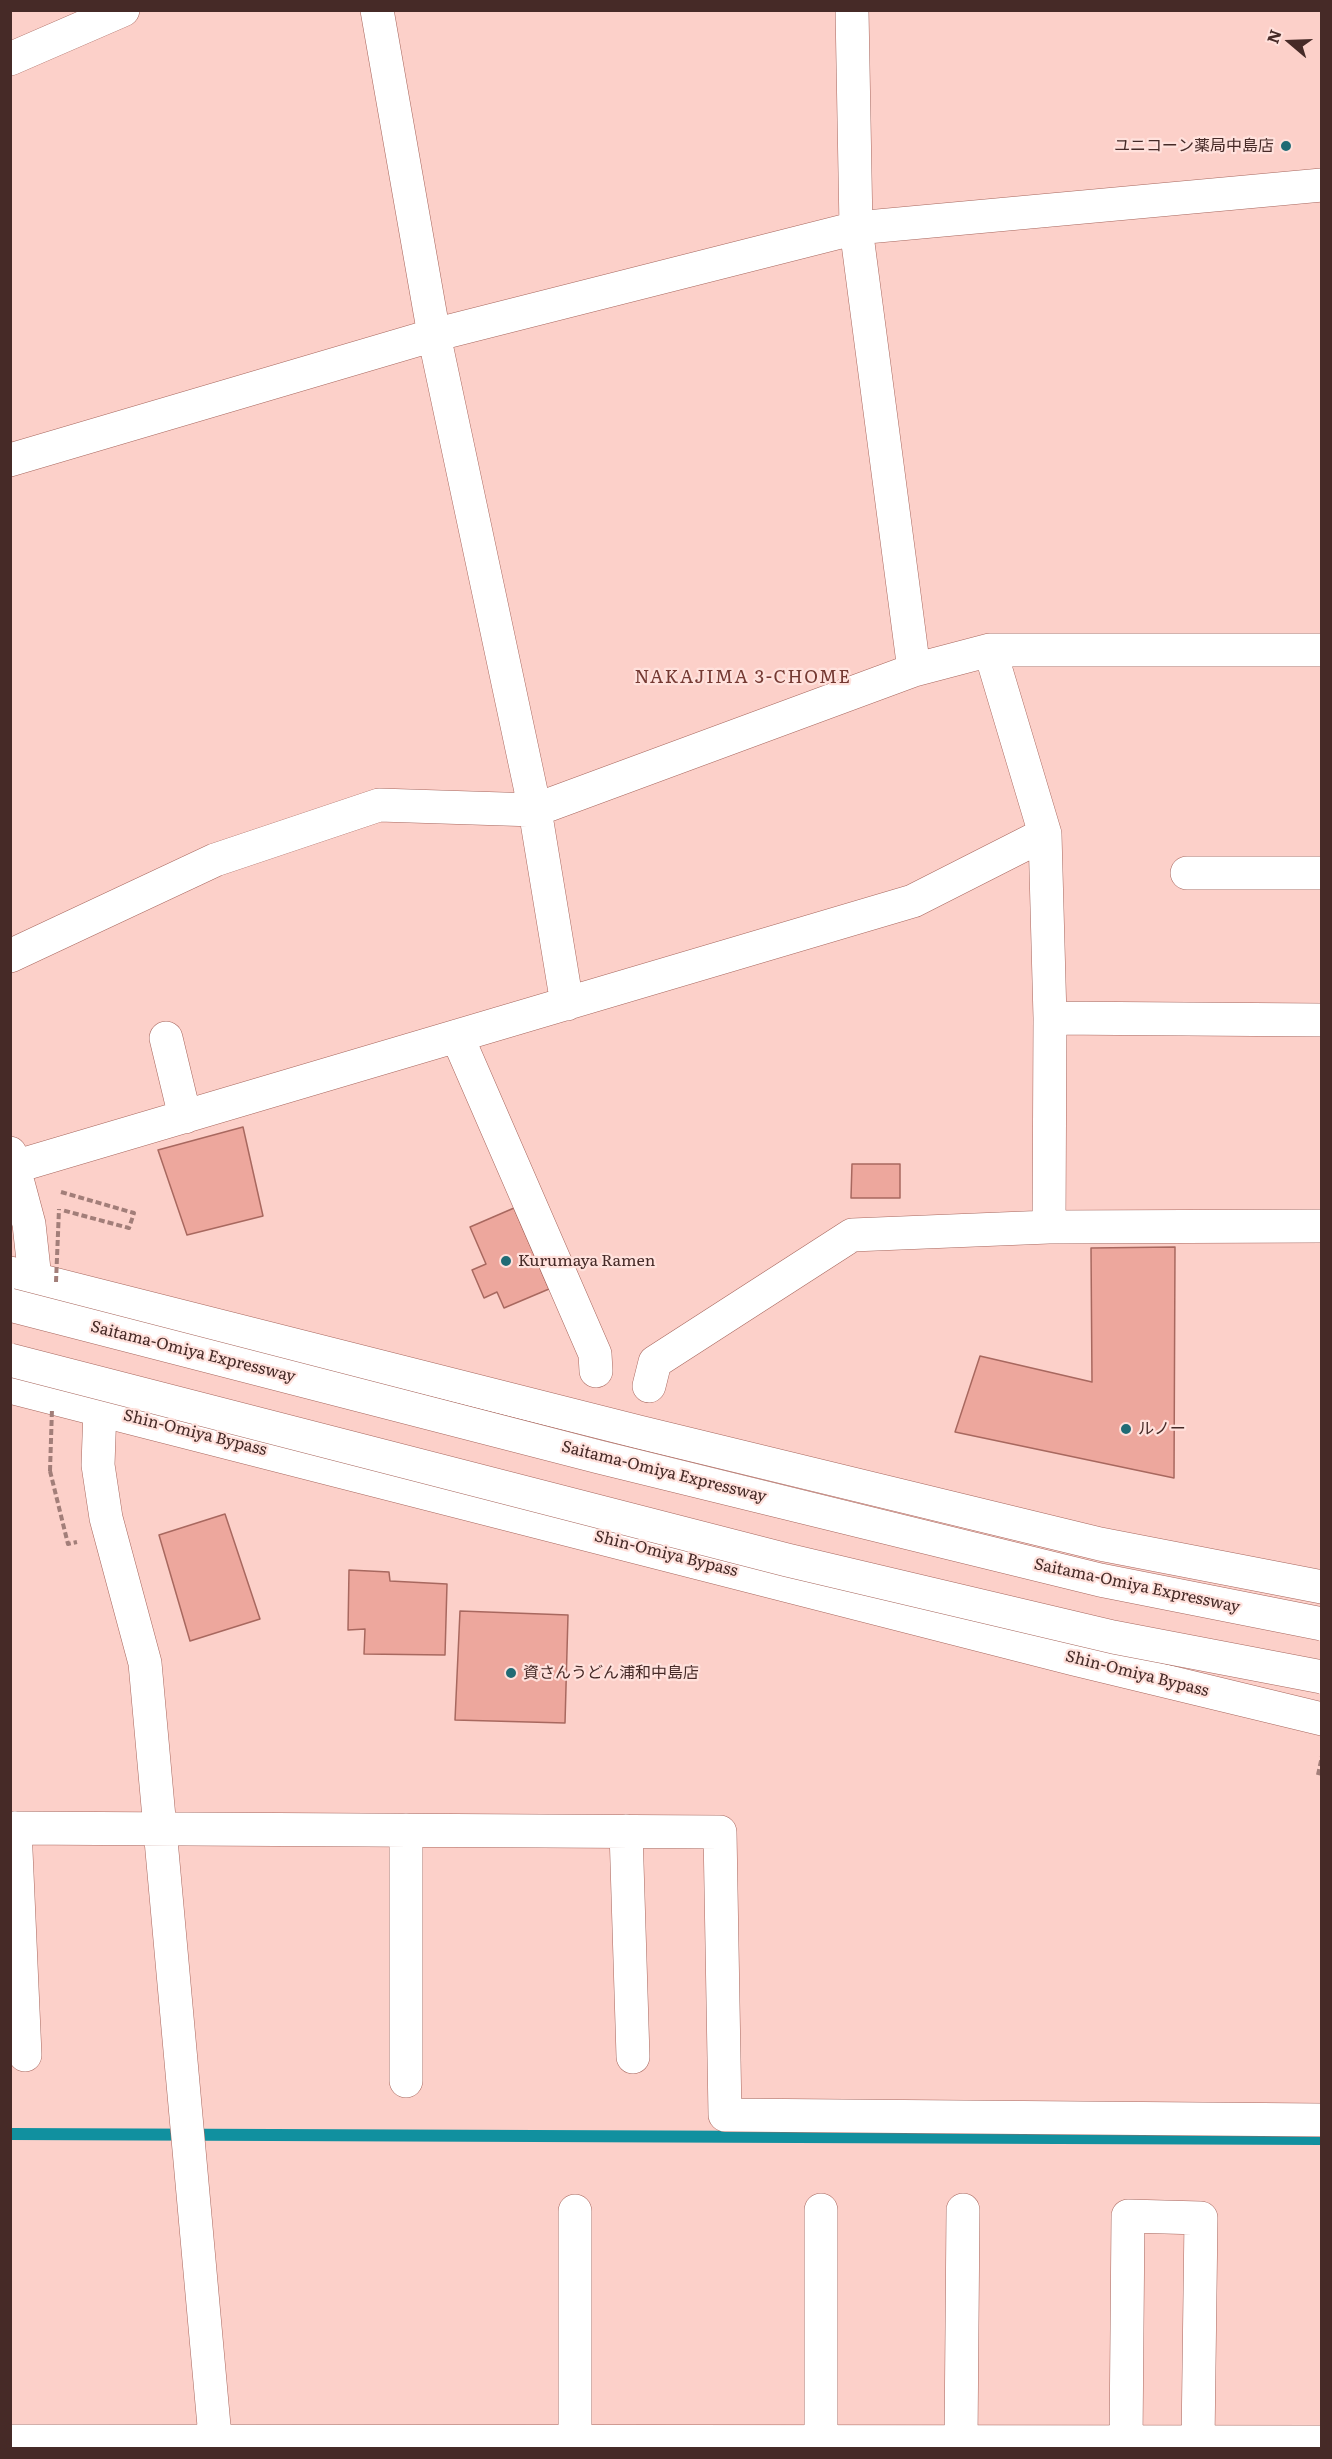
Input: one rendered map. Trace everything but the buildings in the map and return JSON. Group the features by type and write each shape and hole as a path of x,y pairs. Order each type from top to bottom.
{"main road":[{"path":"10,59 123,10"},
{"path":"377,10 434,335 535,810 567,1004"},
{"path":"852,10 856,228 914,670"},
{"path":"10,460 434,335 856,228 1322,185"},
{"path":"990,650 1045,834 1050,1018 1049,1227"},
{"path":"10,956 215,860 378,805 535,810 914,670 990,650 1322,650"},
{"path":"1045,834 913,901 185,1117 12,1160 29,1224 23,1276 1100,1544 1322,1587"},
{"path":"1187,873 1322,873"},
{"path":"1050,1018 1322,1020"},
{"path":"457,1036 595,1354 596,1371"},
{"path":"166,1038 185,1117"},
{"path":"649,1386 655,1362 852,1235 1049,1227 1322,1226"},
{"name":"Saitama-Omiya Expressway","path":"10,1305 599,1456 1078,1574 1322,1624"},
{"path":"10,1360 787,1560 1113,1637 1322,1677"},
{"name":"Shin-Omiya Bypass","path":"10,1387 100,1408 1074,1659 1322,1719"},
{"path":"100,1408 98,1465 106,1518 145,1663 216,2445"},
{"path":"25,2055 13,1828 720,1832 725,2115 1322,2120"},
{"path":"406,1830 406,2081"},
{"path":"626,1831 633,2057"},
{"path":"821,2210 821,2441"},
{"path":"962,2442 963,2210"},
{"path":"575,2211 575,2441"},
{"path":"1126,2442 1128,2216 1202,2218 1198,2442"},
{"path":"10,2441 216,2445 575,2441 1322,2442"}],"path":[{"path":"59,1209 129,1228 134,1213 63,1193"},
{"path":"1318,1775 1322,1756"}],"waterway":[{"path":"10,2134 1322,2139"}],"place":[{"name":"ユニコーン薬局中島店","path":"1286,146"},
{"name":"Kurumaya Ramen","path":"506,1261"},
{"name":"ルノー","path":"1126,1429"},
{"name":"資さんうどん浦和中島店","path":"511,1673"}],"district":[{"name":"NAKAJIMA 3-CHOME","path":"743,678"}]}
